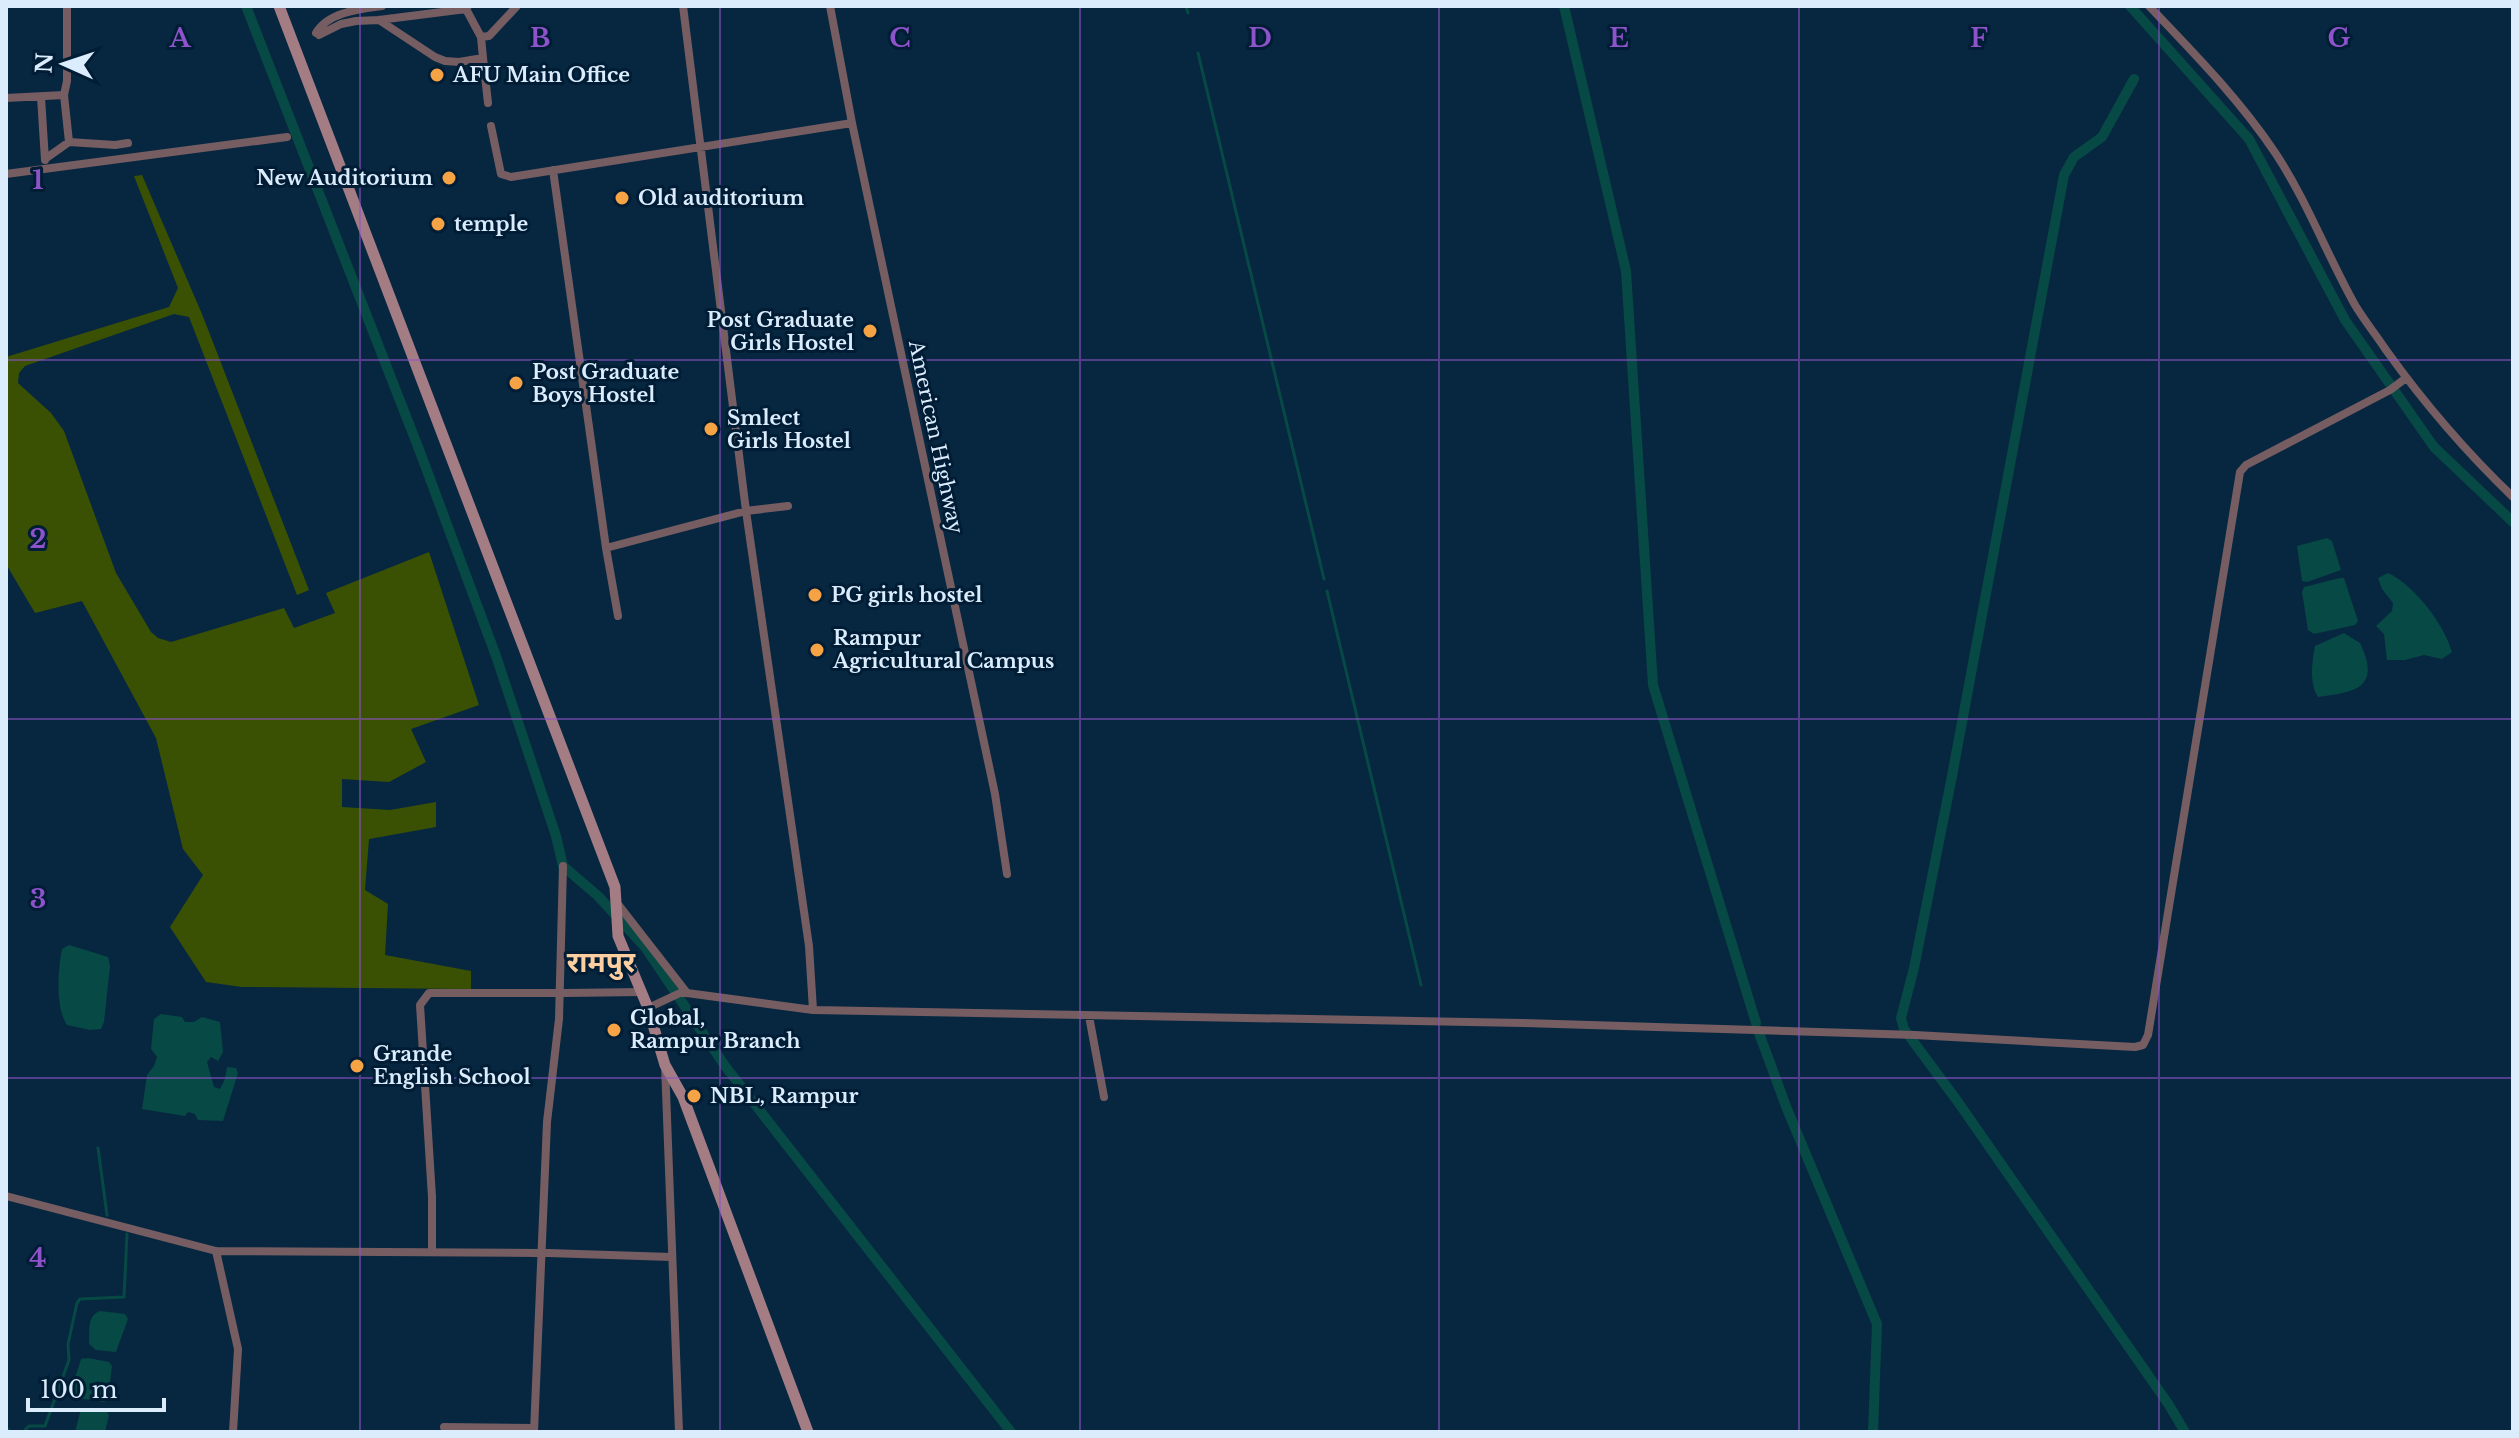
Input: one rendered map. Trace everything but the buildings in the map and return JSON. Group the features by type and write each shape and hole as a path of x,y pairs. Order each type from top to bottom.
{"main road":[{"path":"279,6 615,887 618,936 648,1008 665,1065 683,1097 808,1432"}],"street":[{"path":"67,6 67,81 64,95 69,142"},
{"path":"382,6 335,17 320,25 318,34 341,24 467,7 481,37 488,103"},
{"path":"481,37 489,36 517,6"},
{"path":"683,6 711,250 809,946 813,1010"},
{"name":"American Highway","path":"830,6 852,123 995,794 1007,874"},
{"path":"2149,6 2220,82 2273,150 2295,183 2356,308 2403,380 2513,497"},
{"path":"379,20 445,61 483,58"},
{"path":"6,98 64,95"},
{"path":"41,97 46,164"},
{"path":"491,126 501,174 511,177 852,123"},
{"path":"6,174 46,164 287,137"},
{"path":"46,164 69,142 128,143"},
{"path":"553,170 618,616"},
{"path":"648,1008 684,993 813,1010 1523,1023 2143,1045 2151,1019 2240,472 2246,465 2390,390 2403,380"},
{"path":"2500,484 2513,485"},
{"path":"606,548 746,511 788,506"},
{"path":"444,1427 534,1430 547,1122 559,1019 563,866"},
{"path":"617,907 684,993"},
{"path":"432,1251 432,1197 420,1005 423,997 429,993 642,992"},
{"path":"1089,1016 1104,1097"},
{"path":"665,1065 679,1432"},
{"path":"6,1196 216,1251 432,1251 671,1257"},
{"path":"216,1251 238,1349 233,1432"}],"green space":[{"path":"142,175 202,314 309,590 297,595 189,317 174,314 25,366 19,373 18,383 51,413 64,431 116,573 151,632 158,638 171,642 284,608 294,628 335,613 326,593 429,552 479,705 411,729 426,762 389,782 342,779 342,807 390,810 436,802 436,827 369,839 365,890 388,904 385,955 471,971 471,989 242,987 206,982 170,927 203,875 183,849 156,738 82,601 35,613 6,564 6,357 169,307 178,288 134,176"}],"shaded area":[{"path":"2327,538 2332,541 2341,570 2302,581 2297,546"},
{"path":"2388,573 2408,586 2427,606 2452,652 2442,659 2424,655 2405,660 2387,660 2384,634 2376,626 2392,611 2393,603 2378,578"},
{"path":"2344,578 2358,621 2355,625 2314,634 2308,630 2302,592 2304,587"},
{"path":"2344,633 2360,643 2368,669 2366,678 2362,685 2344,693 2318,697 2312,679 2315,646"},
{"path":"69,945 108,957 110,966 101,1029 67,1025 63,1017 58,988 59,967 62,949"},
{"path":"161,1014 182,1017 185,1022 194,1022 202,1017 220,1022 223,1052 218,1061 211,1057 207,1062 214,1087 220,1089 227,1067 236,1068 238,1073 223,1121 198,1120 195,1114 188,1112 185,1116 142,1109 147,1075 157,1057 151,1049 154,1019"},
{"path":"100,1311 125,1314 128,1319 116,1352 96,1350 89,1344 91,1320"},
{"path":"81,1359 109,1362 112,1366 108,1399 104,1402 70,1394"},
{"path":"81,1409 105,1409 109,1415 105,1432 75,1432"}],"waterway":[{"path":"246,6 496,656 556,836 563,866 598,896 645,947 725,1066 1011,1432"},
{"path":"1186,6 1188,13"},
{"path":"1564,6 1626,271 1653,685 1756,1023"},
{"path":"2130,6 2249,139 2345,320 2434,447 2513,522"},
{"path":"1198,53 1324,579"},
{"path":"2134,79 2102,137 2074,157 2064,175 1952,776 1914,968 1901,1018 1904,1029 1958,1102 2185,1432"},
{"path":"1327,591 1421,985"},
{"path":"1759,1033 1787,1109 1877,1324 1873,1432"},
{"path":"98,1148 107,1215"},
{"path":"23,1432 29,1426 45,1426 69,1360 68,1344 77,1303 80,1299 124,1297 127,1234"},
{"path":"6,1428 11,1432"}],"place":[{"name":"AFU Main Office","path":"437,75"},
{"name":"New Auditorium","path":"449,178"},
{"name":"Old auditorium","path":"622,198"},
{"name":"temple","path":"438,224"},
{"name":"Post Graduate Girls Hostel","path":"870,331"},
{"name":"Post Graduate Boys Hostel","path":"516,383"},
{"name":"Smlect Girls Hostel","path":"711,429"},
{"name":"PG girls hostel","path":"815,595"},
{"name":"Rampur Agricultural Campus","path":"817,650"},
{"name":"Global, Rampur Branch","path":"614,1030"},
{"name":"Grande English School","path":"357,1066"},
{"name":"NBL, Rampur","path":"694,1096"}],"district":[{"name":"रामपुर","path":"601,962"}]}
